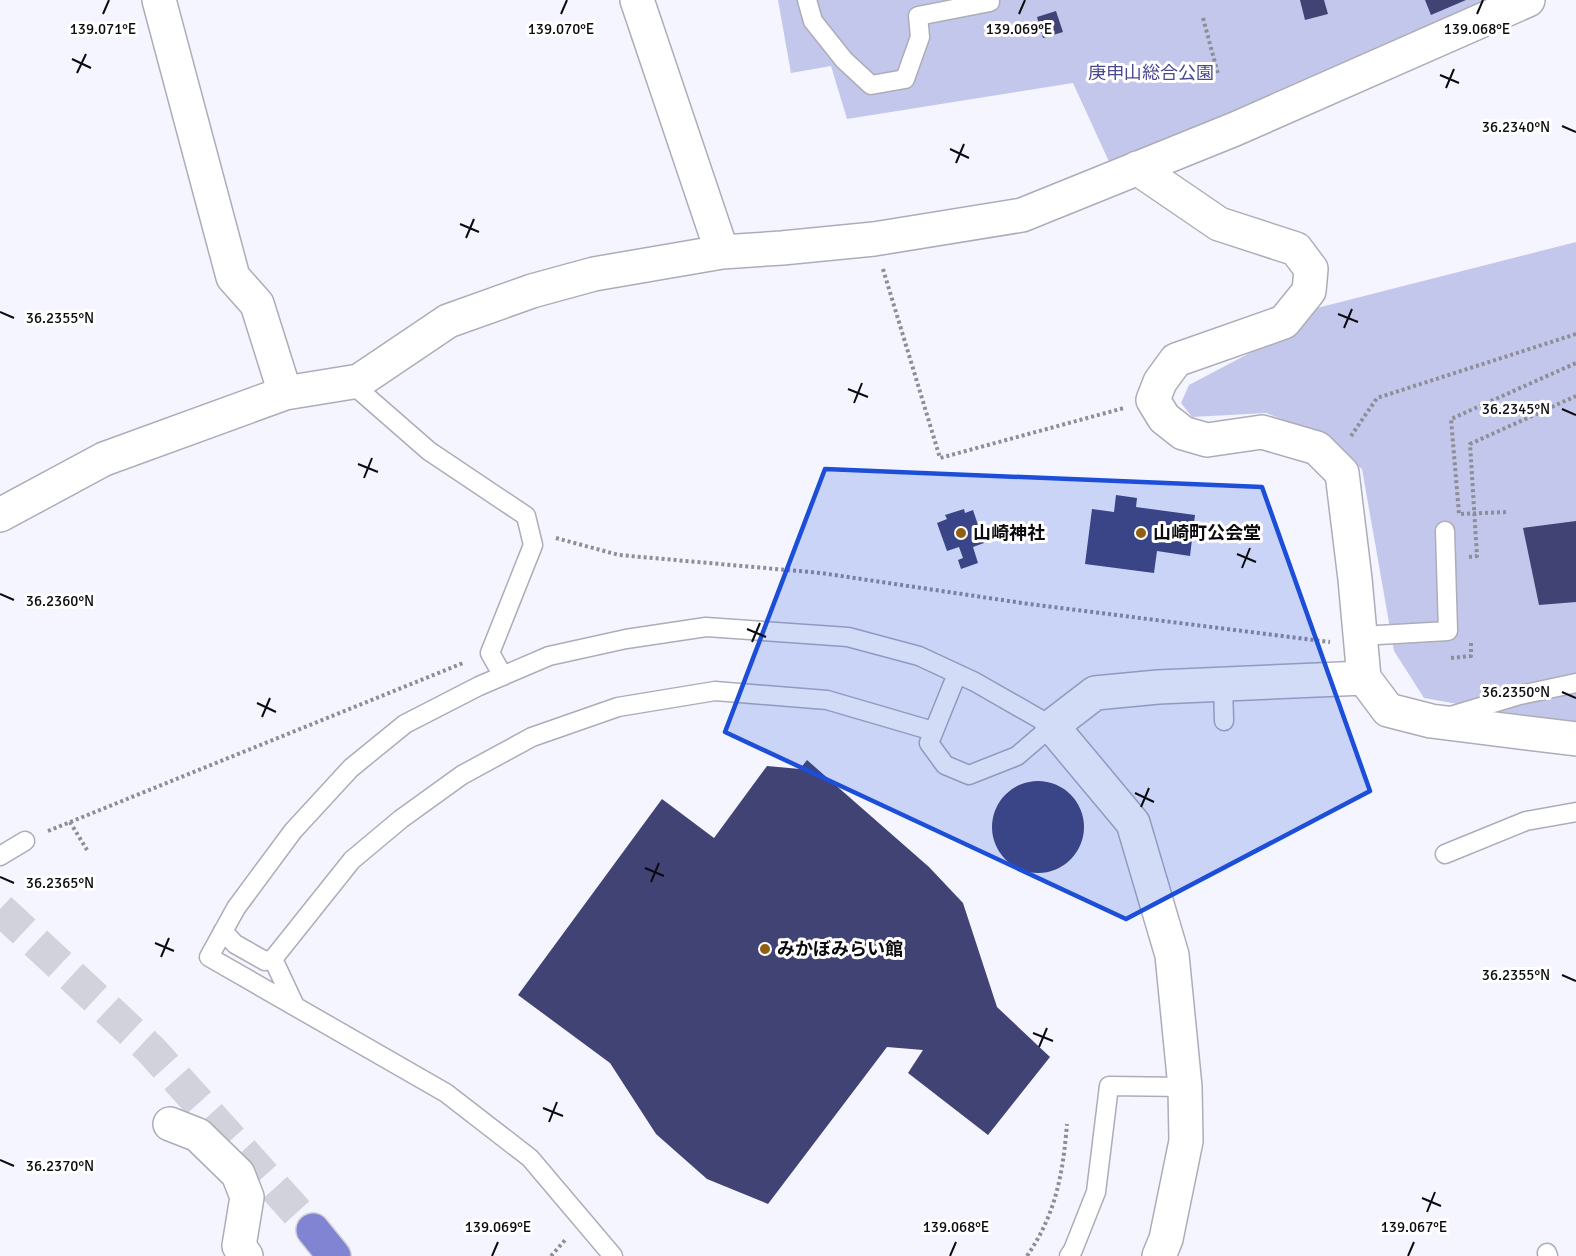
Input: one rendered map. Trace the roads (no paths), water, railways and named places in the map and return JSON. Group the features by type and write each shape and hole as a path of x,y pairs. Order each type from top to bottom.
{"highway":[{"path":"313,1230 334,1256"}],"street":[{"path":"159,0 233,277 257,304 285,393"},
{"path":"637,0 722,252"},
{"path":"0,515 104,459 285,393 359,381 448,321 532,291 594,274 722,252 874,239 1022,216 1235,129 1528,0"},
{"path":"1137,168 1219,224 1296,249 1311,269 1309,291 1284,322 1176,360 1161,382 1153,400 1164,418 1183,433 1207,440 1263,432 1317,448 1342,473 1363,657 1388,710 1431,721 1576,738"},
{"path":"1159,1256 1166,1239 1186,1141 1185,1087 1172,956 1133,823 1052,726 1095,693 1223,684 1363,657"},
{"path":"170,1124 198,1135 238,1174 247,1197 240,1246 246,1256"}],"lane":[{"path":"807,0 813,21 844,60 871,85 905,79 921,37 918,16 990,2"},
{"path":"350,382 429,451 526,516 533,544 490,653 503,676"},
{"path":"1363,657 1448,631 1445,531"},
{"path":"613,1256 530,1158 446,1093 209,957 236,908 292,831 351,768 405,724 549,656 626,639 706,627 848,637 919,656 957,674 1012,702 1052,726 1017,756 969,775 945,765 928,743 957,674"},
{"path":"1431,721 1520,695 1576,683"},
{"path":"1223,684 1224,721"},
{"path":"223,931 235,944 265,961 273,959 352,860 401,819 462,775 532,736 618,707 715,691 827,700 933,731"},
{"path":"1445,855 1526,821 1576,813"},
{"path":"0,856 25,841"},
{"path":"273,959 295,1006"},
{"path":"1069,1256 1096,1192 1109,1086 1185,1087"}],"tunnel":[{"path":"0,909 151,1050 313,1230"}],"place":[{"name":"山崎神社","path":"961,533"},
{"name":"山崎町公会堂","path":"1141,533"},
{"name":"みかぼみらい館","path":"765,949"}],"park label":[{"name":"庚申山総合公園","path":"1151,73"}]}
